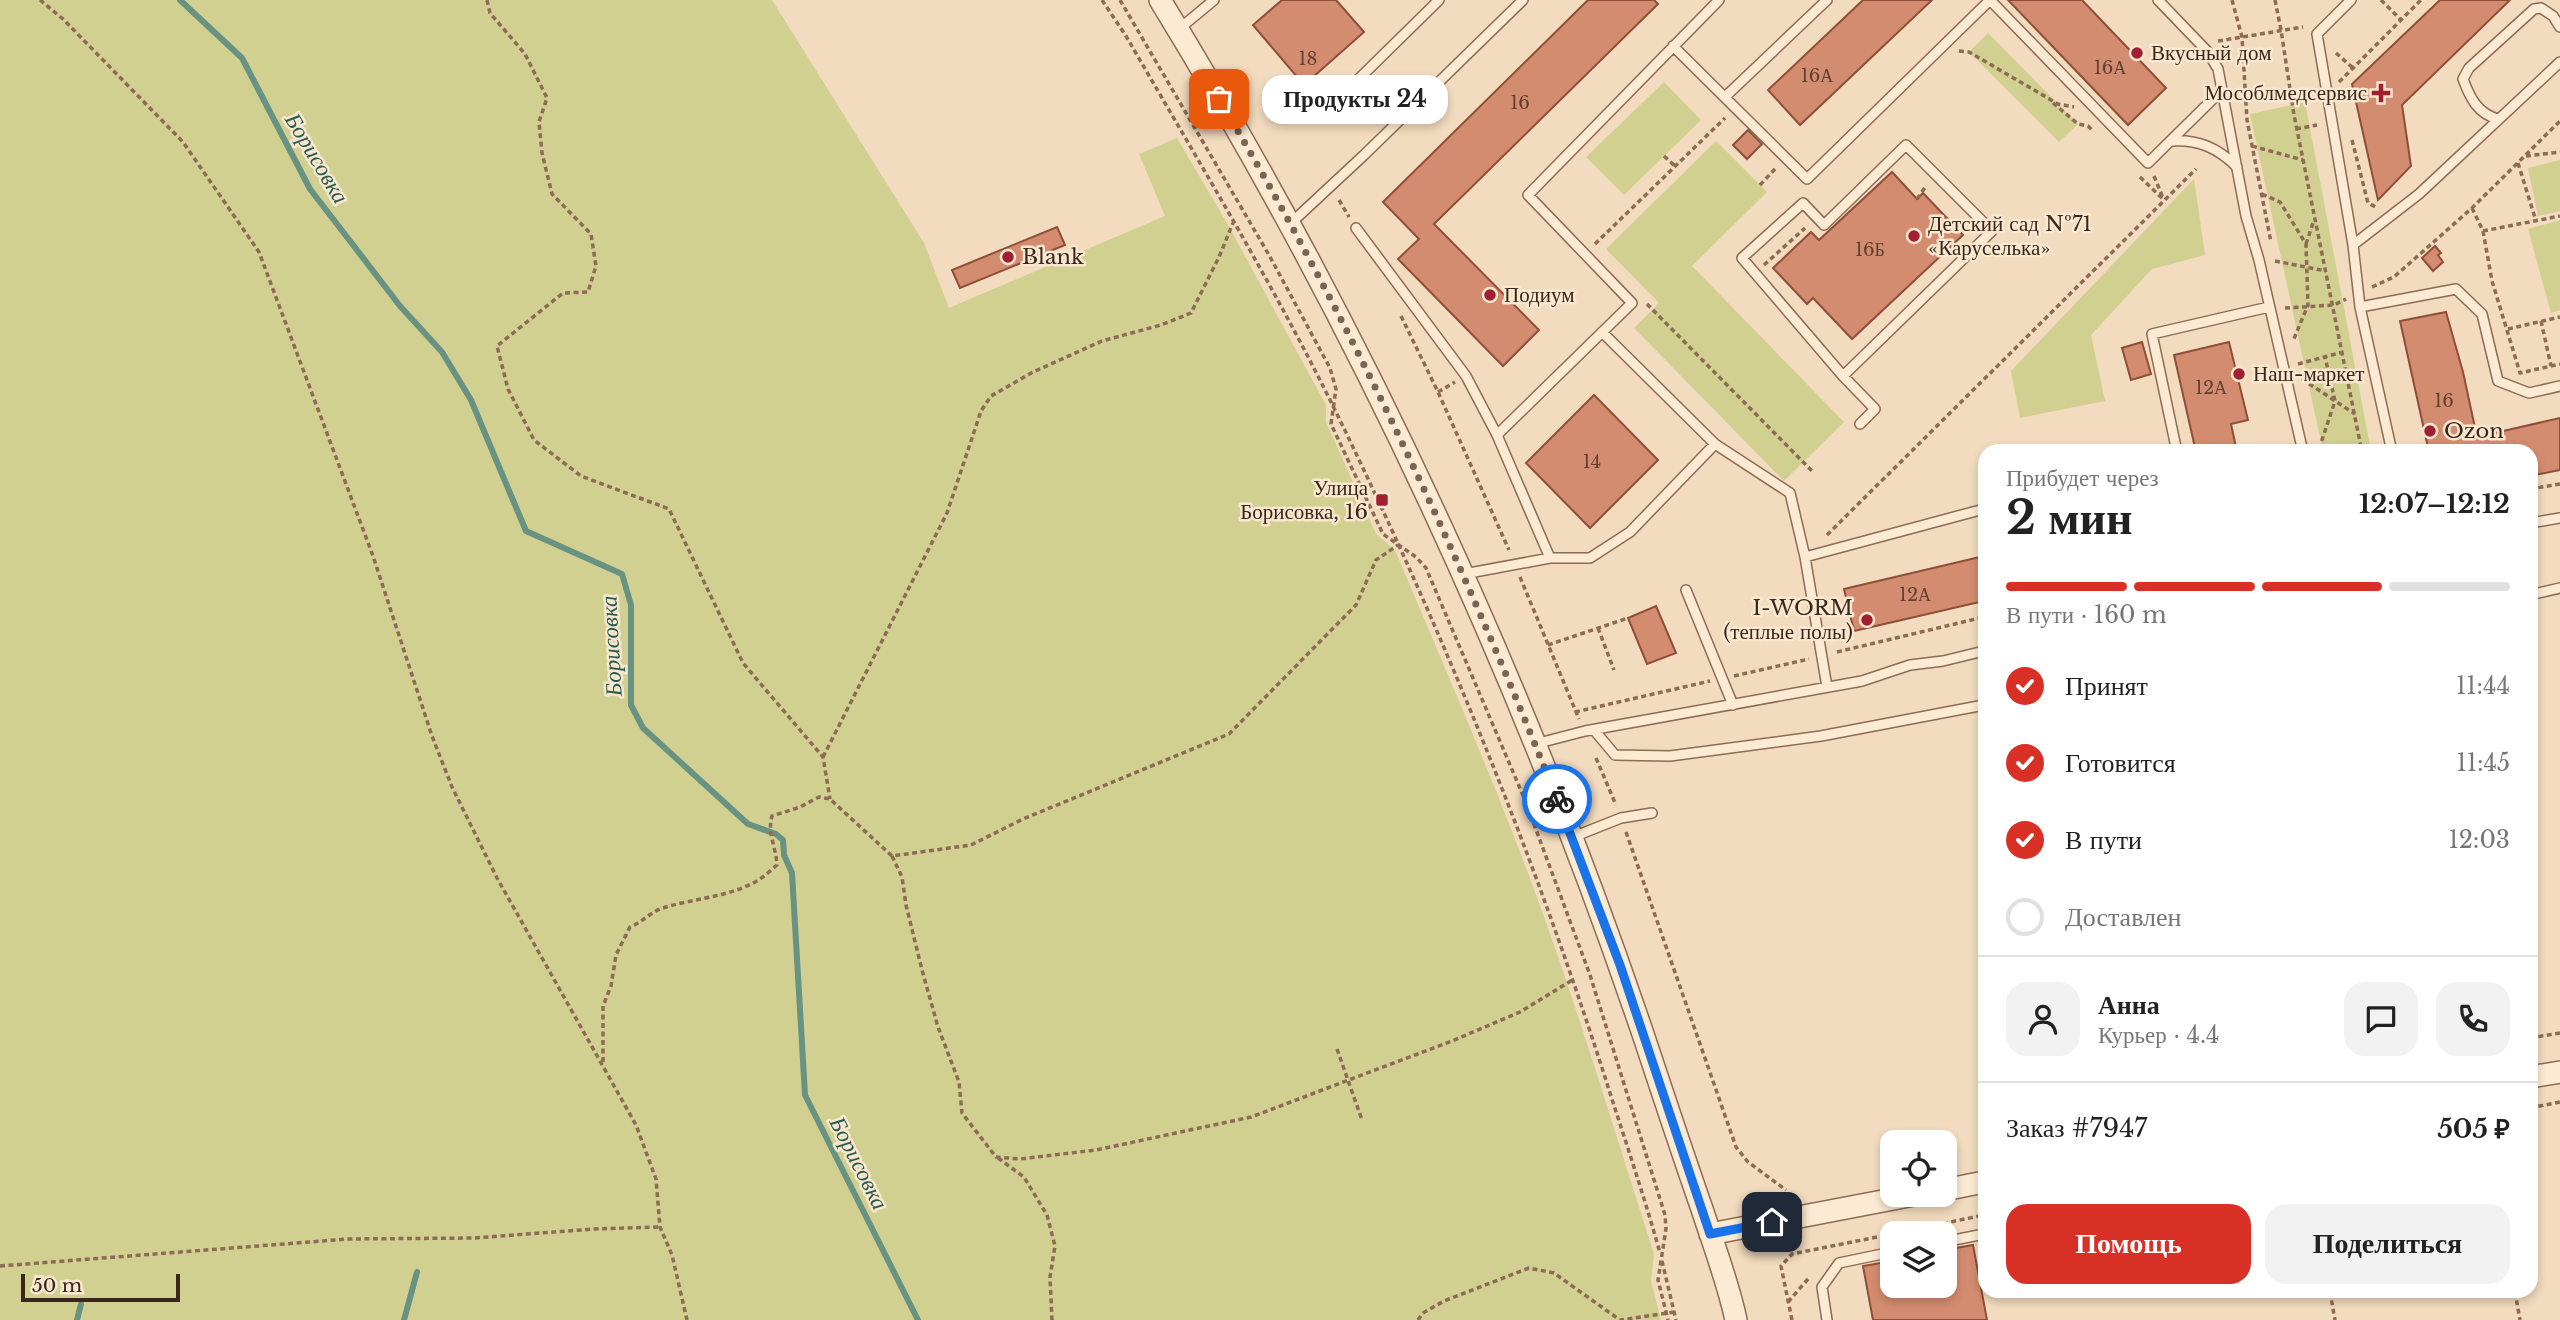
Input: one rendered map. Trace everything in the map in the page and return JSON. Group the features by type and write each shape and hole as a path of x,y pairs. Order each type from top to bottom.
{"street":[{"path":"1160,0 1291,223 1390,418 1464,574 1573,837 1620,965 1732,1300 1736,1320"},
{"path":"2538,1076 2560,1072"},
{"path":"1957,1187 1978,1183"},
{"path":"1710,1234 1880,1202"}],"lane":[{"path":"1178,30 1214,0"},
{"path":"1319,118 1439,0"},
{"path":"1291,223 1523,0"},
{"path":"1497,435 1632,303 1528,195 1719,0"},
{"path":"1726,96 1827,0"},
{"path":"1673,46 1807,178 1990,0 2148,163 2222,90"},
{"path":"2158,0 2206,50 2218,69 2246,216 2259,260 2301,444"},
{"path":"2351,0 2317,34 2353,245 2360,307 2390,444"},
{"path":"2498,120 2482,113 2470,95 2463,79 2469,68 2534,9 2542,8 2553,16 2560,27"},
{"path":"2353,245 2419,194 2560,62"},
{"path":"2171,141 2204,144 2222,153 2237,167"},
{"path":"1843,376 1992,231 1906,145 1824,225 1803,203 1742,258 1843,376 1875,409 1860,424"},
{"path":"1356,228 1466,376 1497,435 1550,558"},
{"path":"2360,307 2456,289 2482,314 2498,381 2529,393 2560,386"},
{"path":"2175,444 2152,334 2269,307"},
{"path":"1602,332 1715,444 1790,494 1805,557 1827,687"},
{"path":"1464,574 1550,558 1590,558 1630,532 1715,444"},
{"path":"1805,557 1978,511"},
{"path":"2538,522 2560,518"},
{"path":"2538,593 2560,588"},
{"path":"1686,590 1733,705"},
{"path":"1535,744 1589,731 1862,681 1910,665 1978,652"},
{"path":"1589,731 1615,755 1670,756 1821,736 1978,706"},
{"path":"1573,837 1621,818 1652,813"},
{"path":"1957,1239 1978,1235"},
{"path":"1827,1320 1822,1287 1839,1262 1880,1254"}],"path":[{"path":"40,0 183,142 259,252 381,577 428,724 452,787 497,878 636,1125 656,1179 660,1227 672,1255 687,1320"},
{"path":"487,0 490,13 525,54 547,98 539,122 542,153 552,194 591,234 596,266 588,292 563,293 496,346 508,389 534,440 581,476 669,509 743,663 824,757 830,799"},
{"path":"1102,0 1126,36 1233,222 1334,408 1398,545 1509,804 1574,979 1661,1257 1676,1320"},
{"path":"1120,0 1269,255 1330,368 1336,389 1331,424 1383,534 1416,557 1426,568 1525,800 1590,975 1665,1215 1666,1228 1658,1280 1668,1320"},
{"path":"2232,0 2242,37 2246,120 2273,247"},
{"path":"2275,0 2294,115 2361,444"},
{"path":"2381,0 2401,20"},
{"path":"2338,83 2421,0"},
{"path":"2206,50 2215,42 2304,27 2317,34 2353,68"},
{"path":"1939,49 1969,52 2058,104 2100,112"},
{"path":"2043,95 2078,124 2088,126 2098,135"},
{"path":"1585,254 1736,106"},
{"path":"2269,307 2334,305 2394,277 2472,208 2560,121"},
{"path":"2349,129 2368,202 2381,210"},
{"path":"2252,146 2303,160"},
{"path":"2524,157 2560,152"},
{"path":"1664,156 1675,166"},
{"path":"1760,185 1787,158"},
{"path":"2518,162 2536,221"},
{"path":"2148,163 2164,200"},
{"path":"1805,557 2196,169"},
{"path":"2135,172 2164,200"},
{"path":"1330,186 1356,228"},
{"path":"2262,194 2280,202 2306,244"},
{"path":"1761,268 1808,225 1803,203"},
{"path":"2472,208 2483,231 2492,281 2520,373 2560,364"},
{"path":"2293,341 2308,305 2306,244 2315,216"},
{"path":"2483,231 2560,216"},
{"path":"824,757 947,513 981,411 991,396 1033,372 1102,341 1161,325 1191,313 1233,222"},
{"path":"2259,260 2327,271"},
{"path":"2275,261 2278,272"},
{"path":"1640,296 1812,471"},
{"path":"2283,296 2288,319"},
{"path":"1413,304 1401,317 1438,392 1515,565 1575,712 1589,731 1736,1147 1748,1162 1786,1190"},
{"path":"2508,329 2560,317"},
{"path":"2542,321 2551,366"},
{"path":"2290,330 2304,391"},
{"path":"2277,341 2293,341"},
{"path":"2298,364 2343,352"},
{"path":"2321,444 2335,401 2325,357"},
{"path":"2302,379 2355,414"},
{"path":"2316,439 2317,444"},
{"path":"2538,488 2560,484"},
{"path":"892,856 971,845 1023,819 1229,734 1356,606 1376,560 1398,545"},
{"path":"1548,645 1628,618"},
{"path":"1575,712 1978,618"},
{"path":"1598,628 1614,670"},
{"path":"604,1065 603,1006 611,986 616,955 630,927 643,922 653,912 665,907 703,899 759,880 777,865 774,840 769,828 772,816 800,807 819,797 830,799 892,856 902,877 906,905 938,1027 958,1082 962,1113 996,1157 1024,1177 1047,1215 1055,1246 1051,1277 1052,1320"},
{"path":"996,1157 1020,1158 1096,1150 1251,1116 1452,1041 1520,1012 1574,979"},
{"path":"2538,1037 2560,1033"},
{"path":"1337,1049 1362,1120"},
{"path":"2538,1106 2560,1102"},
{"path":"1955,1221 1978,1216"},
{"path":"0,1266 348,1239 474,1238 660,1227"},
{"path":"1791,1320 1781,1266 1792,1254 1880,1236"},
{"path":"1418,1320 1423,1312 1444,1301 1529,1268 1554,1273 1620,1320 1674,1312"},
{"path":"2331,1298 2335,1320"},
{"path":"2516,1298 2520,1320"}],"shaded area":[{"path":"0,0 772,0 924,243 949,308 1165,216 1139,154 1177,138 1228,225 1326,405 1326,422 1376,534 1395,550 1480,751 1545,920 1609,1111 1654,1254 1651,1281 1661,1320 0,1320"},
{"path":"1988,33 2078,124 2059,142 1969,52"},
{"path":"1664,82 1701,120 1624,195 1586,157"},
{"path":"2305,102 2370,444 2321,444 2250,114"},
{"path":"1716,141 1767,192 1692,266 1844,422 1784,481 1634,328 1659,303 1606,249"},
{"path":"2560,160 2560,211 2538,216 2528,168"},
{"path":"2194,179 2205,255 2152,269 2091,335 2105,401 2020,418 2011,371"},
{"path":"2560,220 2560,310 2551,313 2528,229"}],"building":[{"path":"1282,0 1336,0 1364,32 1304,85 1253,25"},
{"path":"1588,0 1654,0 1658,4 1434,224 1539,330 1503,366 1398,259 1419,239 1383,202"},
{"path":"1863,0 1932,0 1800,125 1768,90"},
{"path":"2008,0 2082,0 2166,88 2128,125"},
{"path":"2440,0 2510,0 2402,105 2411,166 2378,200 2352,84"},
{"path":"1748,130 1762,144 1747,159 1733,145"},
{"path":"1892,172 1917,199 1923,193 1963,235 1852,339 1813,298 1807,304 1773,268 1811,232 1819,240"},
{"name":"Blank","path":"1057,227 1065,245 960,288 952,270"},
{"path":"2435,246 2441,253 2438,255 2443,262 2433,271 2422,258"},
{"path":"2446,312 2477,437 2560,418 2560,470 2538,474 2538,444 2427,444 2400,321"},
{"path":"2142,342 2151,374 2131,380 2122,348"},
{"path":"2229,342 2248,420 2231,424 2235,444 2194,444 2174,355"},
{"path":"1594,395 1658,460 1590,528 1526,463"},
{"path":"1978,557 1978,602 1854,631 1844,589"},
{"path":"1656,606 1676,653 1647,664 1628,618"},
{"path":"1973,1245 1978,1272 1978,1298 1983,1298 1987,1320 1873,1320 1863,1266 1880,1263 1880,1298 1957,1298 1957,1248"}],"waterway":[{"name":"Борисовка","path":"180,0 242,58 310,189 400,306 442,352 471,400 526,531 622,574 631,605 631,705 643,728 748,824 776,834 783,840 784,855 792,873 805,1095 918,1320"},
{"path":"404,1320 417,1272"},
{"path":"77,1320 81,1304"}],"way so far":[{"path":"1219,99 1291,223 1390,418 1464,574 1557,799"}],"place":[{"name":"Вкусный дом","path":"2137,53"},
{"name":"Мособлмедсервис","path":"2381,93"},
{"name":"Продукты 24","path":"1219,99"},
{"name":"Детский сад №71 «Каруселька»","path":"1914,236"},
{"name":"Blank","path":"1008,257"},
{"name":"Подиум","path":"1490,295"},
{"name":"Наш-маркет","path":"2239,374"},
{"name":"Ozon","path":"2430,431"},
{"name":"Улица Борисовка, 16","path":"1382,500"},
{"name":"I-WORM (теплые полы)","path":"1867,620"}],"route":[{"path":"1557,799 1620,965 1710,1234 1772,1222"}]}
